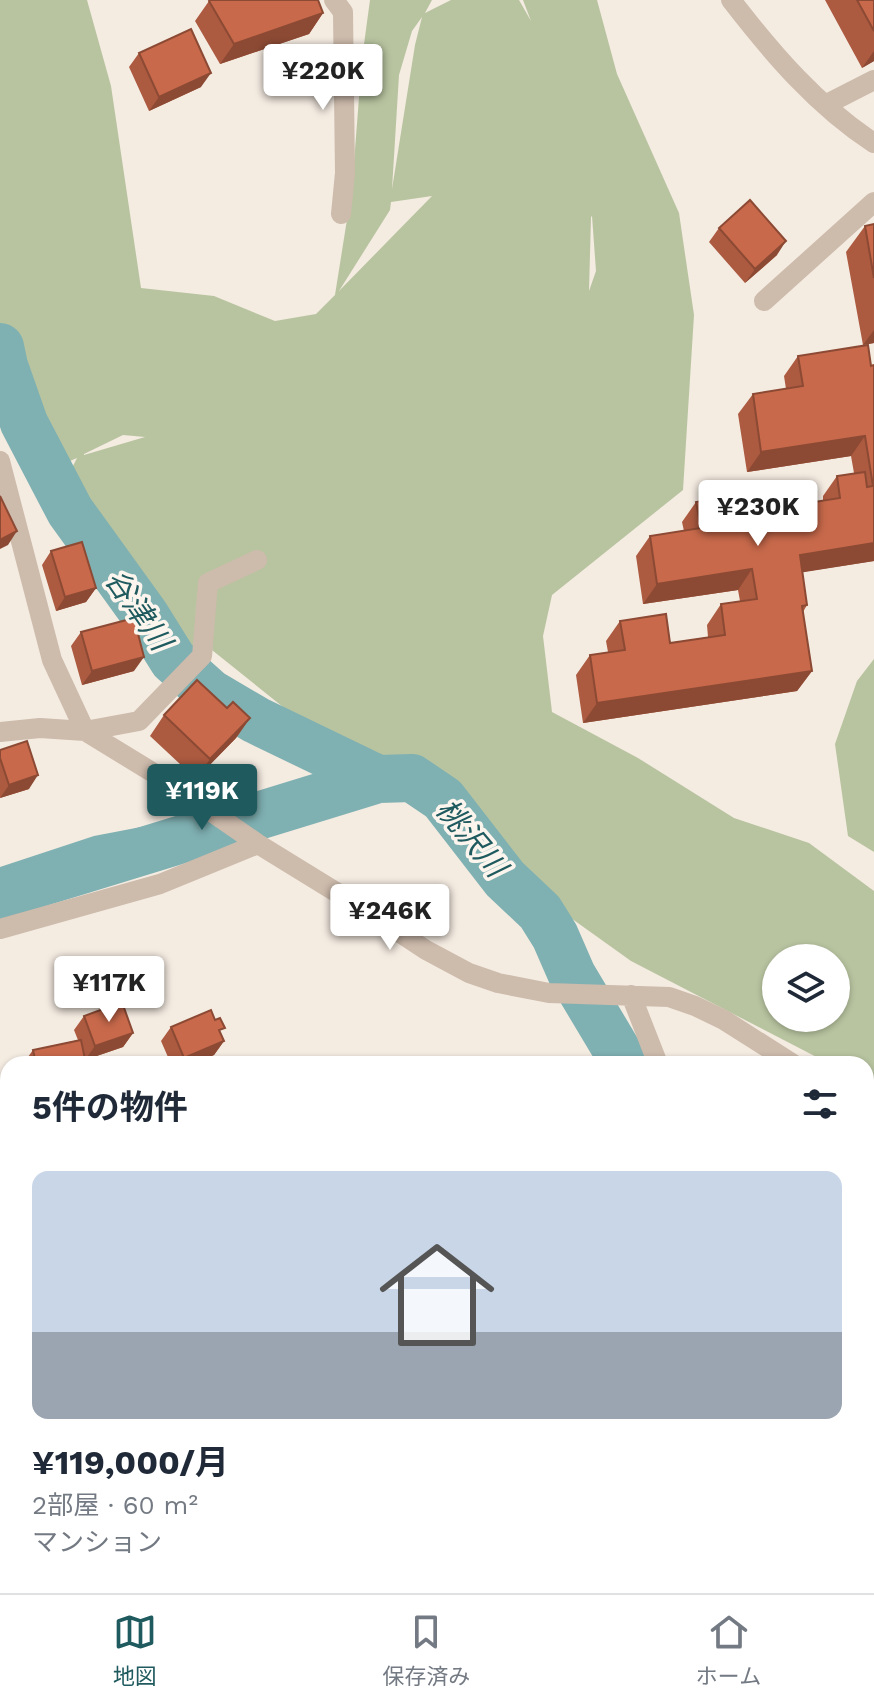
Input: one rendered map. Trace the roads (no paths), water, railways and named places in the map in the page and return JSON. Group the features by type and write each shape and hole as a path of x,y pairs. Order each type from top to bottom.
{"street":[{"path":"334,0 343,12 345,173 341,214"},
{"path":"731,0 770,49 825,105 874,143"},
{"path":"825,105 874,80"},
{"path":"764,301 874,202"},
{"path":"2,473 52,660 85,731 426,950 469,973 498,983 549,993 669,997 724,1020 780,1056"},
{"path":"0,732 40,728 85,731 139,721 202,656 208,583 257,560"},
{"path":"0,929 160,884 258,844"},
{"path":"625,995 654,1056"}],"water":[{"path":"188,818 193,824 111,841 0,877 0,867 94,836"}],"waterway":[{"name":"谷津川","path":"0,347 24,423 70,511 145,615 173,660 210,693 256,720 378,779"},
{"name":"桃沢川","path":"0,895 378,779 412,778 443,799 505,879 540,912 619,1056"}]}
